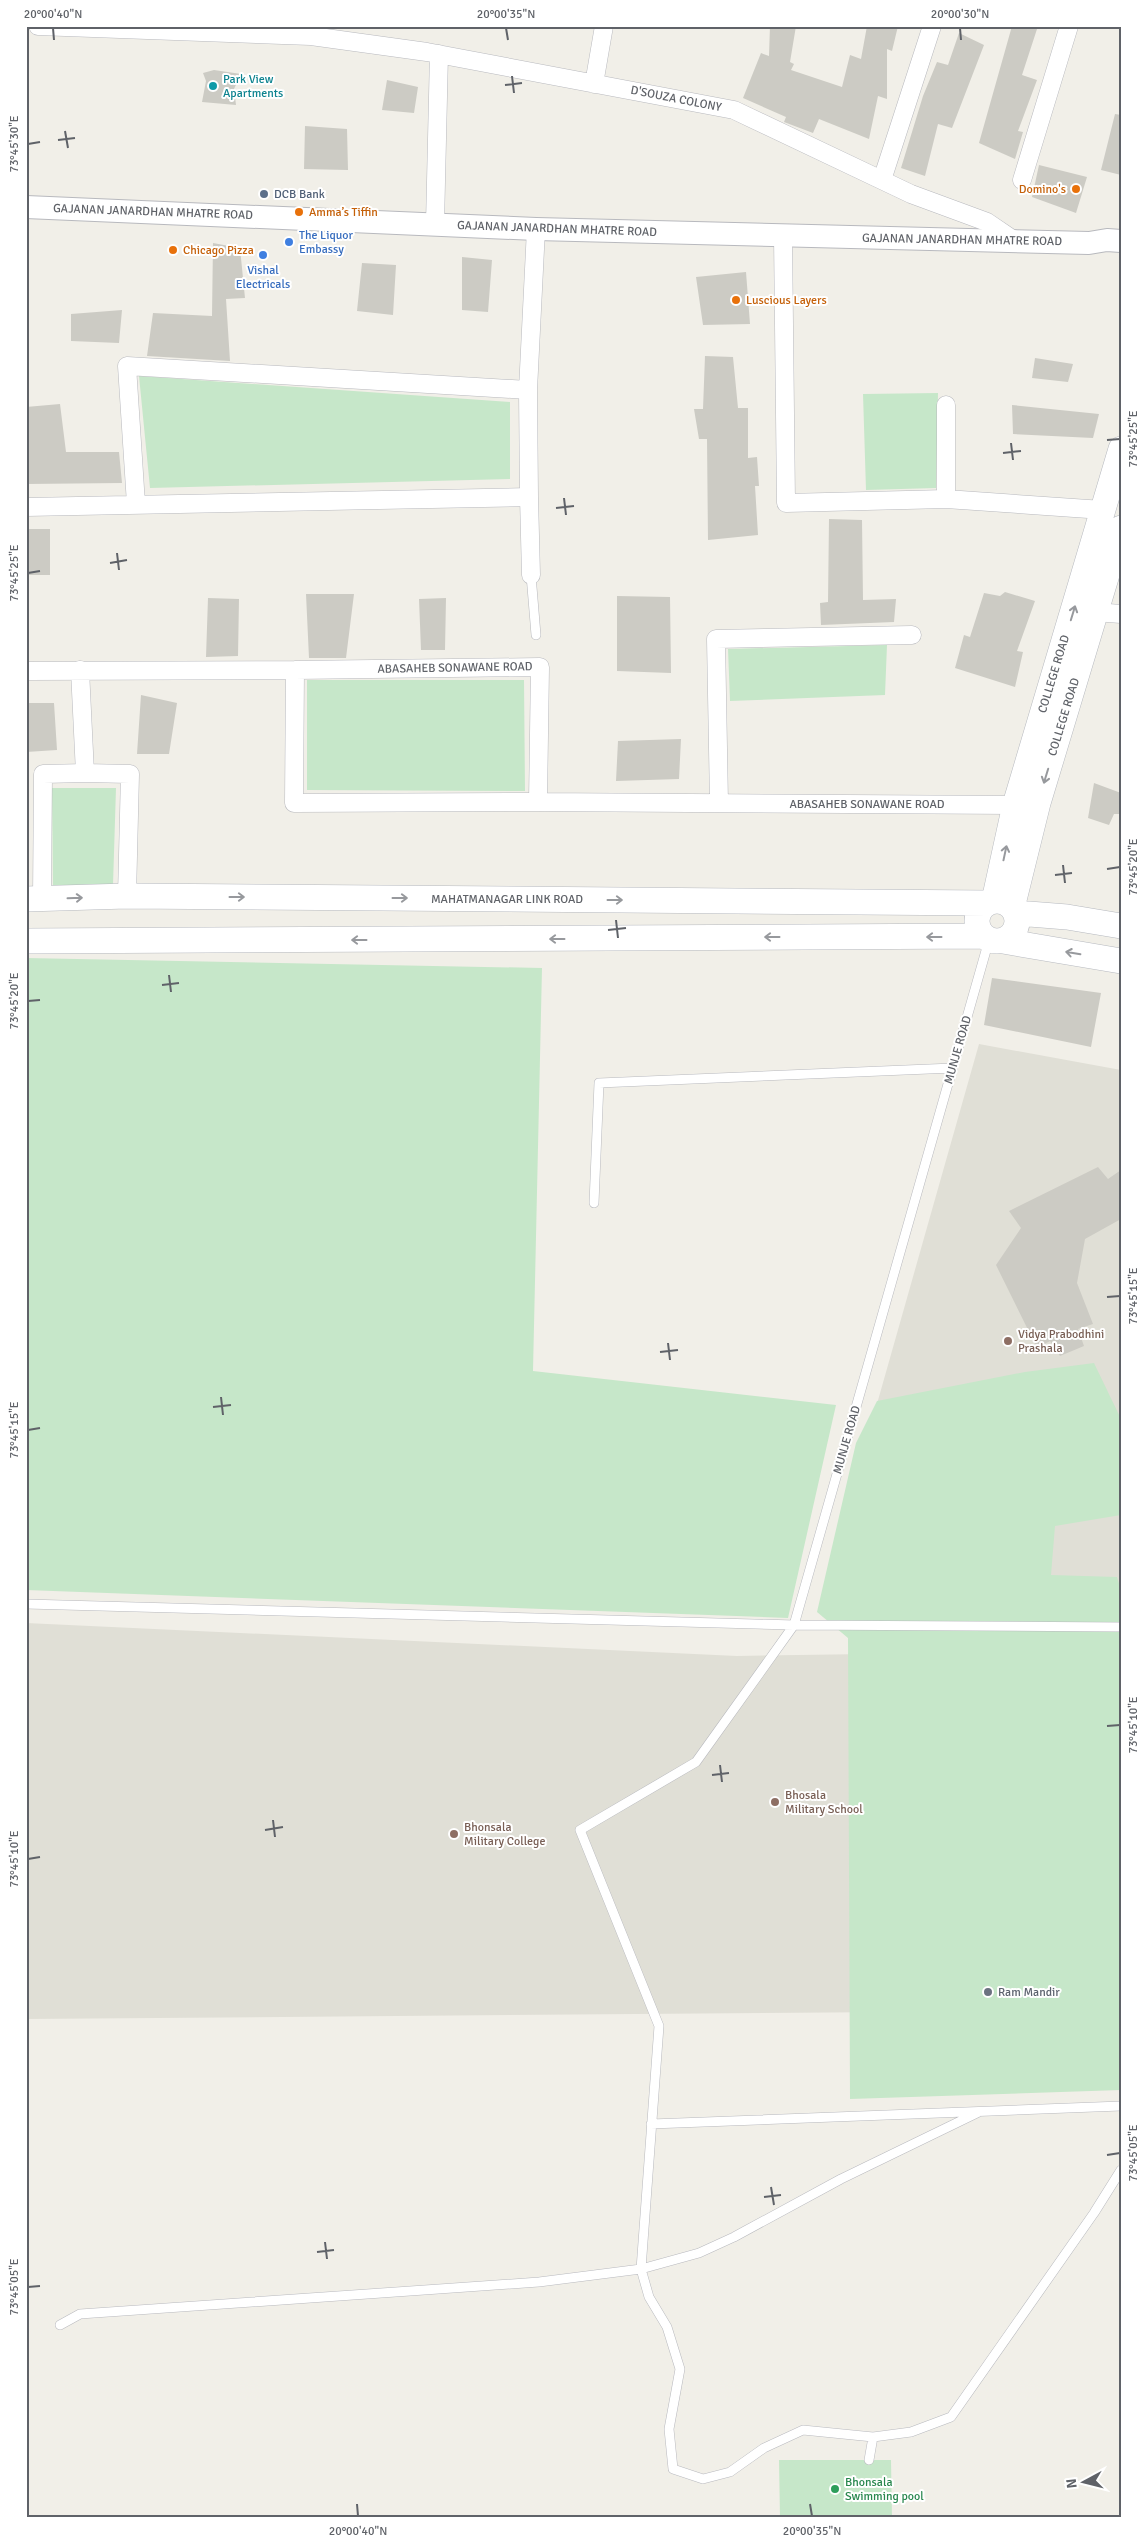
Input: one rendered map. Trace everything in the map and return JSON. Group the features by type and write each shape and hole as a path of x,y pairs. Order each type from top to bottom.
{"main road":[{"name":"COLLEGE ROAD","path":"1003,906 1015,805 1121,449"},
{"name":"COLLEGE ROAD","path":"1003,906 1038,803 1121,528"},
{"name":"MAHATMANAGAR LINK ROAD","path":"34,899 128,896 1003,906 1121,926"},
{"path":"26,942 991,939 1009,938 1017,927 1003,906 983,907 977,918 979,931 991,939 1121,960"}],"street":[{"name":"D'SOUZA COLONY","path":"38,26 312,31 734,110 911,194 987,222 1015,241"},
{"path":"594,84 604,26"},
{"path":"882,180 932,26"},
{"path":"1022,180 1069,26"},
{"path":"436,224 439,54"},
{"name":"GAJANAN JANARDHAN MHATRE ROAD","path":"26,207 536,229 1089,244 1108,240 1121,241"},
{"path":"531,576 528,390 536,229"},
{"path":"783,236 786,503 946,499 1103,510"},
{"name":"GAJANAN JANARDHAN MHATRE ROAD","path":"1089,244 1110,253 1121,254"},
{"path":"136,504 127,366 528,390"},
{"path":"946,405 946,499"},
{"path":"26,507 529,497"},
{"path":"1095,612 1121,614"},
{"path":"720,803 716,638 912,635"},
{"name":"ABASAHEB SONAWANE ROAD","path":"26,671 540,667 538,802"},
{"path":"80,670 85,773"},
{"name":"ABASAHEB SONAWANE ROAD","path":"295,670 294,803 538,802 1015,805"},
{"path":"34,899 43,774 130,774 128,896"}],"lane":[{"path":"531,576 536,635"},
{"name":"MUNJE ROAD","path":"651,2124 659,2026 580,1830 696,1762 794,1625 991,939"},
{"path":"594,1203 599,1083 953,1068"},
{"path":"26,1604 794,1625 1121,1627"},
{"path":"1121,2106 651,2124 641,2269 650,2297 667,2327 680,2369 669,2429 673,2468 703,2479 730,2472 764,2448 803,2430 873,2437 911,2432 951,2417 1094,2213 1121,2170"},
{"path":"60,2325 80,2314 539,2282 641,2269 708,2249 841,2179 979,2112"},
{"path":"869,2460 873,2437"}],"shaded area":[{"name":"Vidya Prabodhini Prashala","path":"979,1044 1121,1070 1121,1613 818,1612"},
{"name":"Bhonsala Military College","path":"26,1623 737,1656 868,1654 896,2012 26,2019"}],"green space":[{"path":"139,376 510,402 510,479 150,488"},
{"path":"938,393 936,488 866,490 863,394"},
{"path":"887,645 885,695 730,701 728,649"},
{"path":"307,680 524,680 525,791 307,790"},
{"path":"52,788 116,788 113,885 53,886"},
{"path":"26,958 542,968 533,1371 836,1405 788,1618 26,1590"},
{"path":"1094,1363 1121,1419 1121,1515 1055,1526 1051,1575 1117,1577 1121,1590 1121,2090 850,2099 848,1638 817,1612 856,1443 877,1401 1025,1372"},
{"name":"Bhonsala Swimming pool","path":"779,2460 891,2460 892,2518 780,2518"}],"building":[{"path":"770,26 796,26 790,62 794,64 791,70 842,87 850,55 861,59 867,26 898,26 892,51 887,49 887,99 878,96 869,139 819,119 813,133 784,122 786,117 743,98 761,53 769,56"},
{"path":"1012,26 1038,26 1022,75 1037,80 1018,131 1023,132 1015,159 979,143"},
{"path":"959,33 984,45 952,128 938,124 925,176 901,168 923,96 937,62 948,65"},
{"name":"Park View Apartments","path":"214,70 241,74 234,89 236,105 202,102 206,81 203,73"},
{"path":"387,80 418,87 414,113 382,110"},
{"path":"1115,114 1121,115 1121,175 1101,170"},
{"path":"305,126 347,129 348,170 304,169"},
{"path":"1039,165 1087,177 1076,213 1032,197"},
{"path":"213,243 240,248 245,298 226,299 230,361 147,356 153,313 212,316"},
{"path":"462,257 492,260 488,312 462,310"},
{"path":"362,263 396,265 393,315 357,311"},
{"path":"746,272 750,324 703,325 696,277"},
{"path":"122,310 119,343 71,341 71,314"},
{"path":"705,356 733,357 738,408 748,408 748,458 757,457 759,486 755,486 758,535 708,540 707,439 699,439 694,409 703,409"},
{"path":"1035,358 1073,364 1068,382 1032,378"},
{"path":"60,404 66,452 119,452 122,483 26,484 26,407"},
{"path":"1012,405 1099,414 1093,438 1013,434"},
{"path":"829,519 862,520 863,600 896,599 894,622 821,625 820,603 828,602"},
{"path":"26,529 50,529 50,575 26,575"},
{"path":"1005,592 1035,601 1017,651 1023,652 1015,687 955,668 964,635 970,637 984,593 1000,596"},
{"path":"306,594 354,594 346,658 309,658"},
{"path":"617,596 670,597 671,673 617,671"},
{"path":"208,598 239,599 238,656 206,657"},
{"path":"446,598 445,650 421,650 419,599"},
{"path":"141,695 177,703 169,754 137,754"},
{"path":"26,703 54,703 57,750 26,752"},
{"path":"681,739 679,779 616,781 618,741"},
{"path":"1094,783 1121,793 1121,814 1114,814 1109,825 1088,818"},
{"path":"992,978 1101,993 1091,1047 984,1025"},
{"name":"Vidya Prabodhini Prashala","path":"1098,1167 1108,1179 1121,1170 1121,1219 1085,1239 1077,1283 1093,1324 1078,1329 1084,1346 1060,1356 1050,1341 1037,1348 996,1265 1021,1228 1009,1211"}],"place":[{"name":"Park View Apartments","path":"213,86"},
{"name":"Domino's","path":"1076,189"},
{"name":"DCB Bank","path":"264,194"},
{"name":"Amma’s Tiffin","path":"299,212"},
{"name":"The Liquor Embassy","path":"289,242"},
{"name":"Chicago Pizza","path":"173,250"},
{"name":"Vishal Electricals","path":"263,255"},
{"name":"Luscious Layers","path":"736,300"},
{"name":"Vidya Prabodhini Prashala","path":"1008,1341"},
{"name":"Bhosala Military School","path":"775,1802"},
{"name":"Bhonsala Military College","path":"454,1834"},
{"name":"Ram Mandir","path":"988,1992"},
{"name":"Bhonsala Swimming pool","path":"835,2489"}]}
